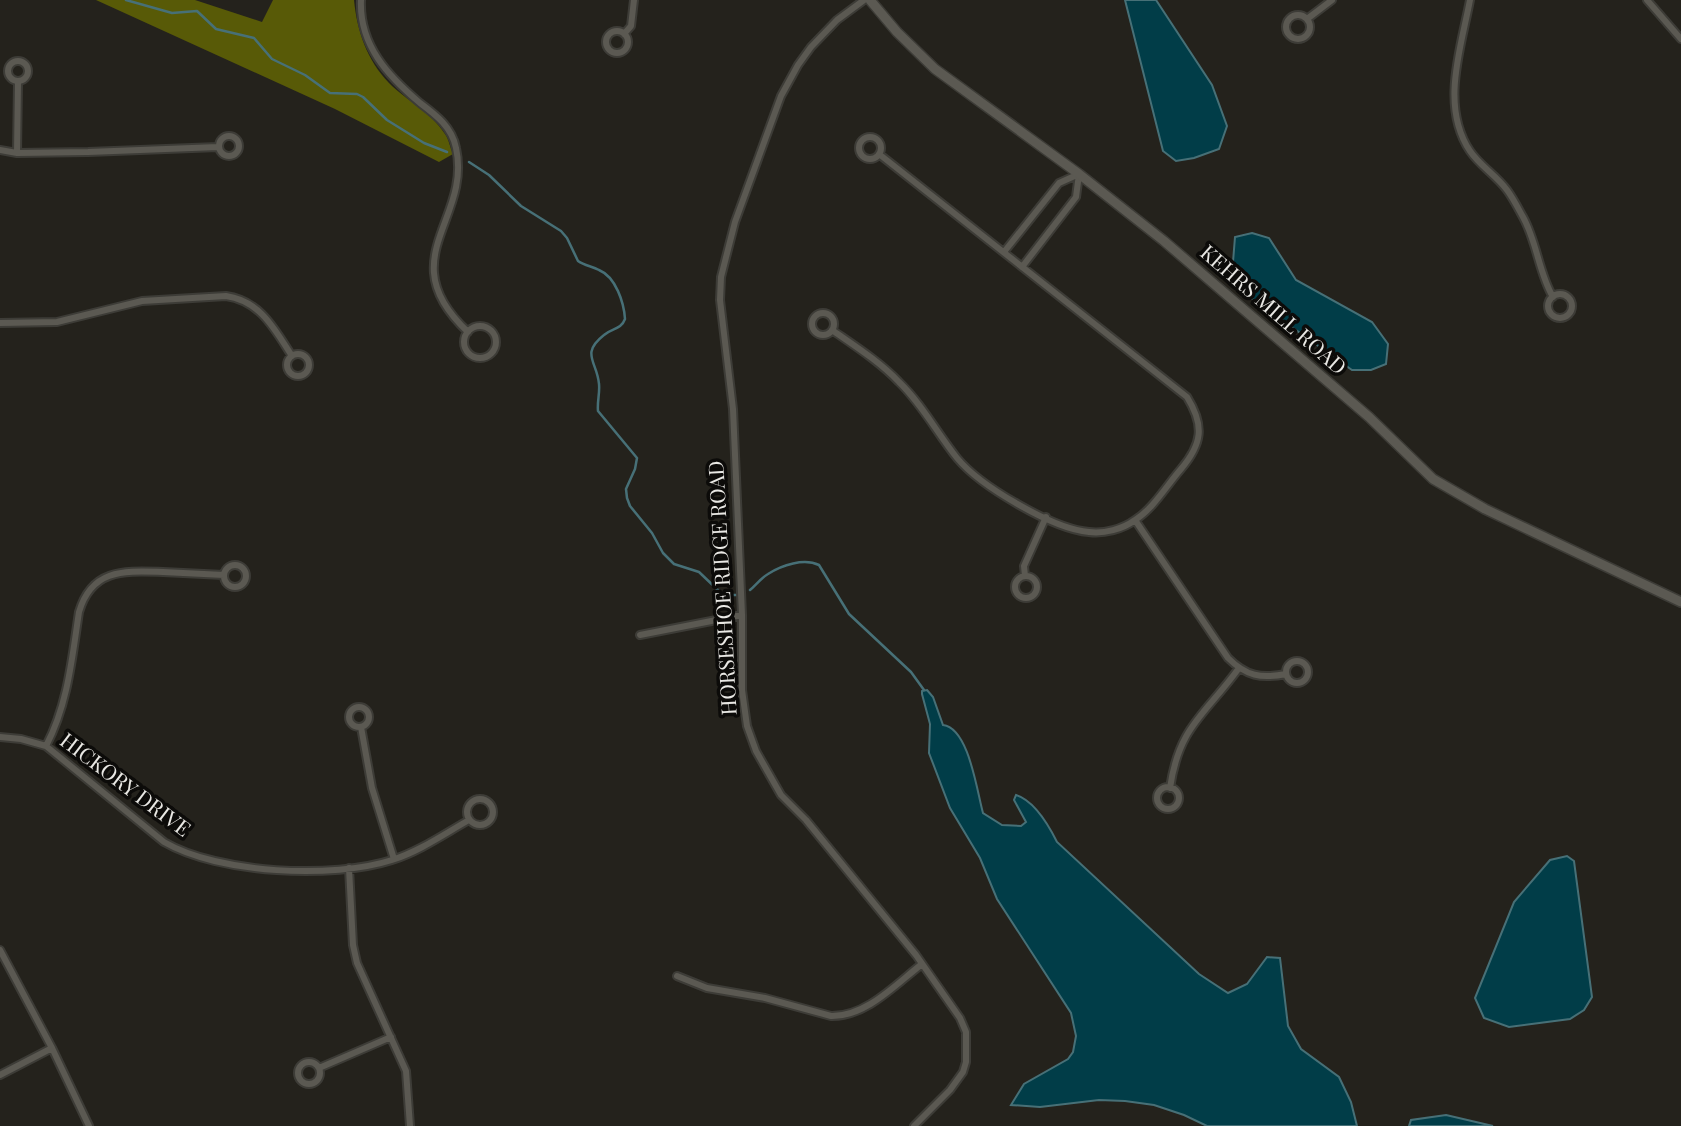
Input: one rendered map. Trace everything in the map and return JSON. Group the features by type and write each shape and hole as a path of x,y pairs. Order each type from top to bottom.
{"main road":[{"name":"KEHRS MILL ROAD","path":"870,0 897,32 936,69 1079,174 1164,241 1369,417 1433,479 1485,509 1681,602"}],"street":[{"path":"360,0 363,26 373,53 388,73 436,115 453,137 458,157 456,183 436,242 434,270 441,302 468,332"},
{"path":"624,34 631,26 634,0"},
{"name":"HORSESHOE RIDGE ROAD","path":"864,0 837,20 811,47 781,96 735,222 721,277 720,300 733,408 742,615 741,690 747,726 756,751 781,794 806,820 922,964 960,1018 966,1032 967,1049 963,1072 950,1090 914,1126"},
{"path":"1307,19 1332,0"},
{"path":"1470,0 1454,82 1459,128 1471,151 1507,190 1524,219 1547,287 1553,297"},
{"path":"1647,0 1681,39"},
{"path":"17,153 18,82"},
{"path":"0,150 17,153 218,147"},
{"path":"832,330 899,381 957,459 976,477 1023,507 1089,532 1105,532 1135,520 1192,455 1198,440 1197,412 1176,387 878,155"},
{"path":"1004,252 1059,183 1079,174"},
{"path":"1022,267 1076,197 1079,174"},
{"path":"0,323 57,322 142,301 226,296 239,299 260,310 292,356"},
{"path":"476,327 489,330 496,342 493,351 485,357 470,355 464,342 468,332 476,327"},
{"path":"1025,576 1024,566 1046,517"},
{"path":"1135,520 1228,658 1239,668 1259,677 1286,674"},
{"path":"46,746 66,694 79,612 93,586 102,578 124,572 224,575"},
{"path":"640,635 742,615"},
{"path":"1170,788 1184,736 1239,668"},
{"path":"361,727 372,788 394,859"},
{"name":"HICKORY DRIVE","path":"0,737 12,737 46,746 164,842 178,850 207,860 244,867 282,870 349,868 394,859 469,820"},
{"name":"HICKORY DRIVE","path":"483,799 491,803 494,812 488,823 480,825 469,820 467,809 474,800 483,799"},
{"path":"349,868 353,945 357,963 406,1071 410,1126"},
{"path":"0,950 52,1048 89,1126"},
{"path":"677,976 707,988 841,1016 855,1013 867,1006 922,964"},
{"path":"319,1068 391,1037"},
{"path":"0,1075 52,1048"}],"shaded area":[{"path":"96,0 195,0 262,22 273,0 354,0 361,34 375,65 389,83 440,126 448,138 453,154 439,162 335,109"}],"water":[{"path":"1125,0 1156,0 1212,85 1227,126 1219,149 1176,161 1163,151"},
{"path":"1252,233 1269,238 1296,280 1372,322 1388,344 1386,364 1371,370 1352,370 1251,298 1233,262 1235,237"},
{"path":"927,690 933,697 943,725 952,729 966,749 983,813 1002,825 1021,826 1026,822 1014,800 1016,795 1023,798 1046,822 1057,842 1199,974 1228,993 1247,984 1267,957 1280,958 1288,1026 1301,1049 1339,1077 1351,1102 1357,1126 1207,1126 1154,1105 1125,1101 1099,1100 1040,1107 1011,1105 1024,1084 1068,1059 1073,1052 1076,1036 1071,1013 997,899 980,858 950,808 929,753 930,724 922,694 922,691"},
{"path":"1567,856 1574,861 1592,997 1584,1010 1570,1019 1509,1027 1484,1018 1475,998 1514,902 1550,860"},
{"path":"1446,1115 1493,1126 1409,1126 1411,1120"}],"waterway":[{"path":"126,0 172,13 197,11 216,29 254,38 272,59 305,75 330,93 357,94 363,97 387,120 424,143 447,152"},
{"path":"469,162 489,175 521,206 561,231 578,261 605,273 614,284 621,298 625,319 597,342 591,353 599,384 598,411 637,458 626,489 630,506 652,533 663,553 674,564 699,572 721,593 737,595"},
{"path":"750,590 765,576 786,565 800,562 819,565 849,614 911,672 924,690"}]}
